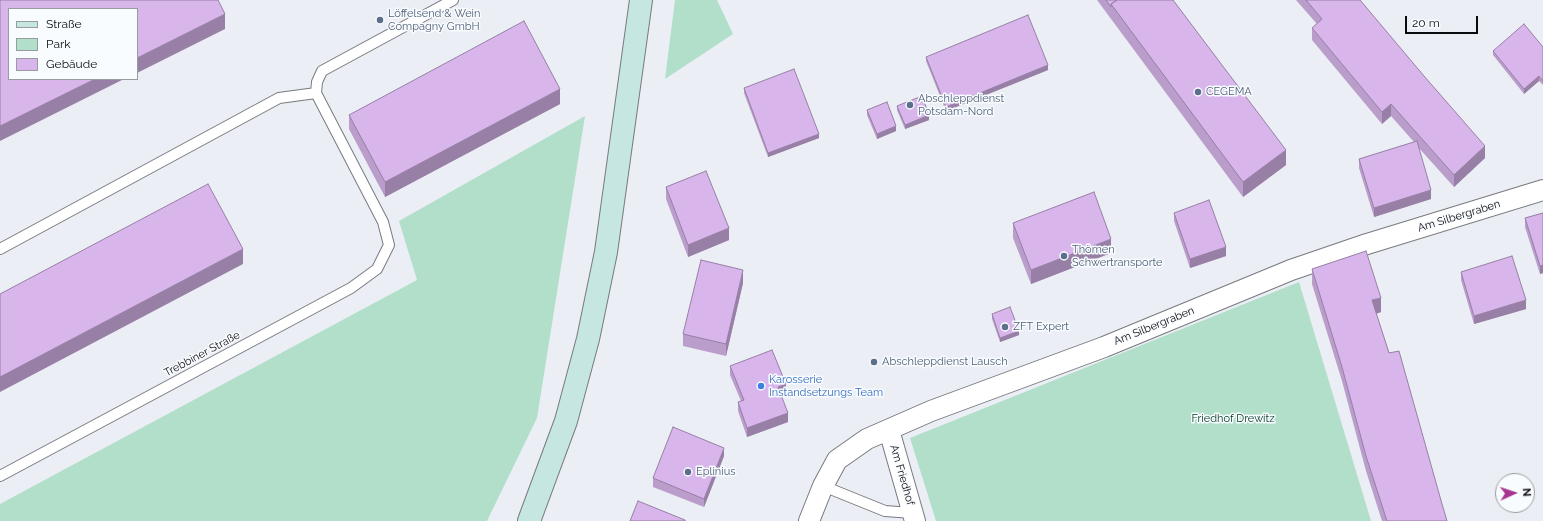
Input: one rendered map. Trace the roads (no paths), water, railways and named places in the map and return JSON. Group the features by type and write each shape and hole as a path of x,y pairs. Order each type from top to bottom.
{"main road":[{"path":"529,521 566,421 588,339 606,252 641,0"}],"street":[{"name":"Am Silbergraben","path":"809,521 823,486 838,460 867,439 931,411 1104,347 1291,270 1366,244 1543,190"},
{"name":"Am Friedhof","path":"889,430 914,517"}],"lane":[{"path":"0,249 279,98 316,93 317,82 322,71 453,0"},
{"name":"Trebbiner Straße","path":"0,476 351,288 377,269 389,245 383,222 316,93"},
{"path":"823,486 885,511 914,517"}],"place":[{"name":"Löffelsend & Wein Compagny GmbH","path":"380,20"},
{"name":"CEGEMA","path":"1198,92"},
{"name":"Abschleppdienst Potsdam-Nord","path":"910,105"},
{"name":"Thömen Schwertransporte","path":"1064,256"},
{"name":"ZFT Expert","path":"1005,327"},
{"name":"Abschleppdienst Lausch","path":"874,362"},
{"name":"Karosserie Instandsetzungs Team","path":"761,386"},
{"name":"Eplinius","path":"688,472"}],"park label":[{"name":"Friedhof Drewitz","path":"1233,419"}]}
